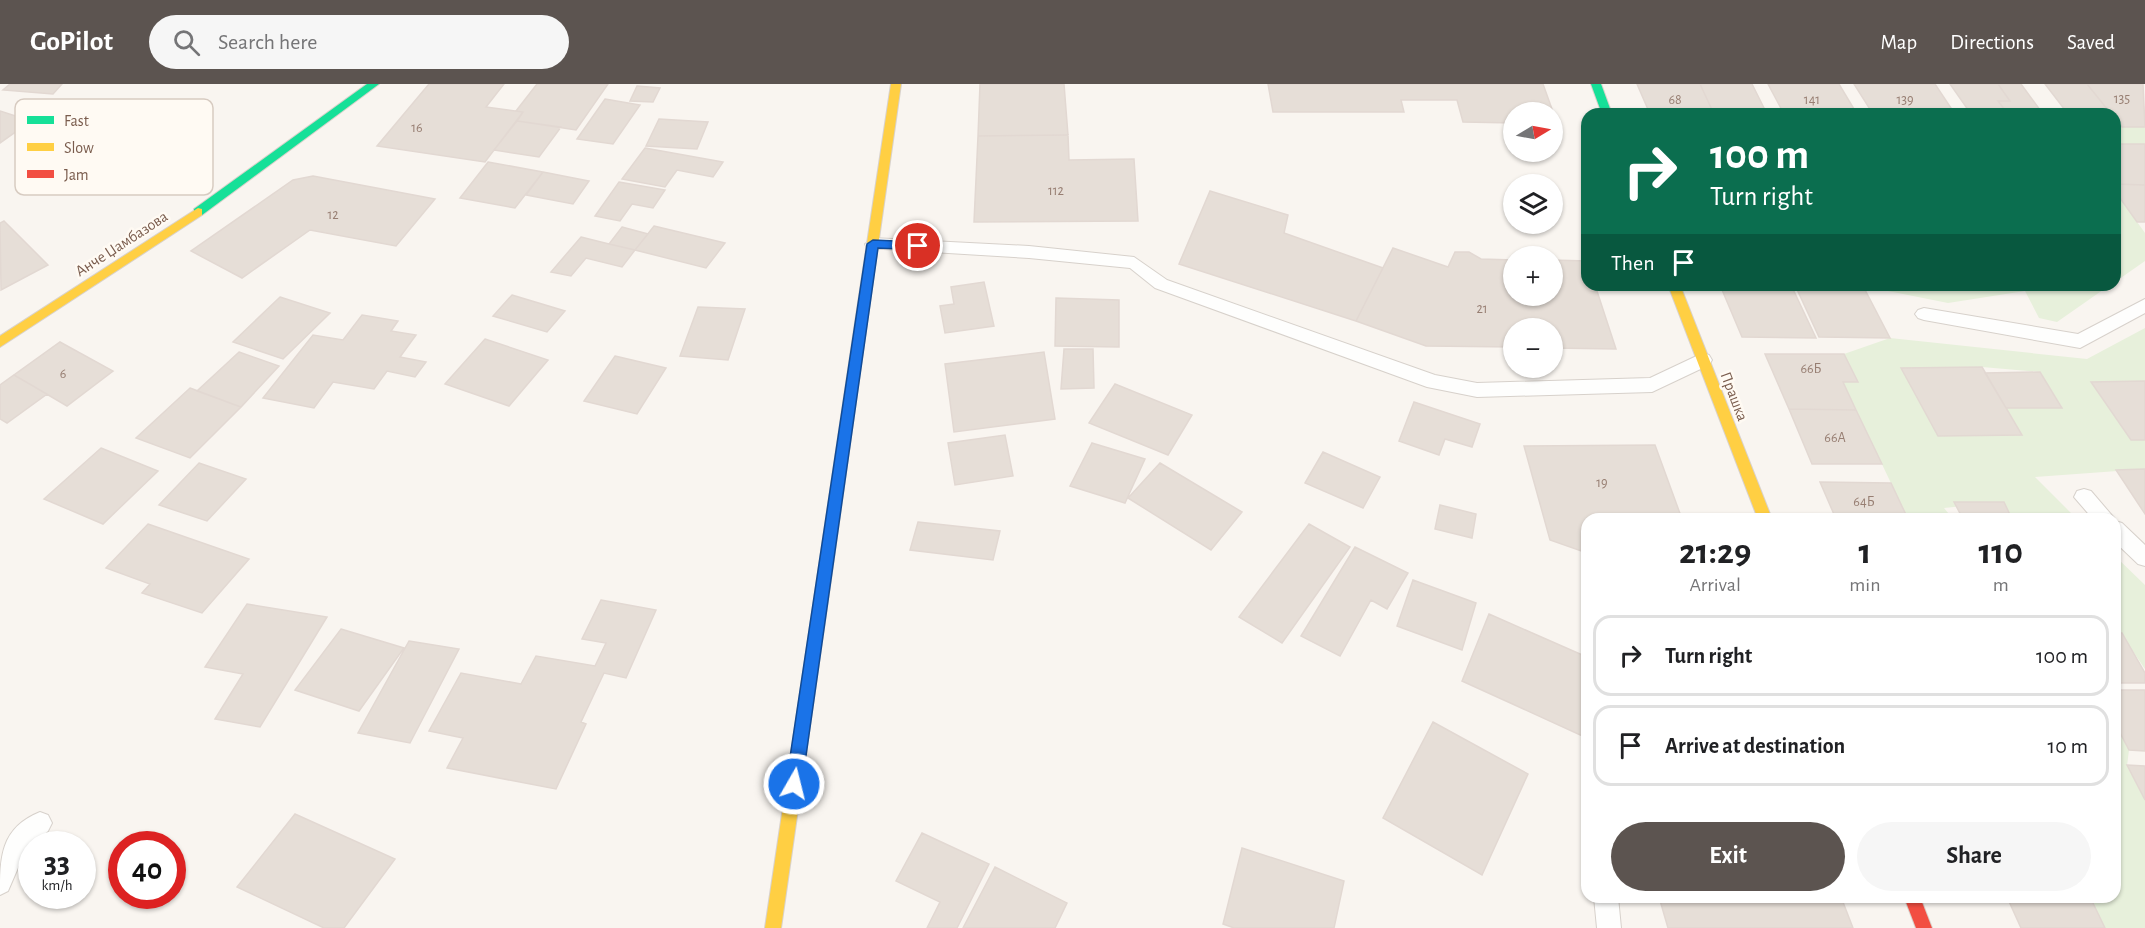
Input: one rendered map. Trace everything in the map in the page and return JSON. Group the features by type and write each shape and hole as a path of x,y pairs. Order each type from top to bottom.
{"street":[{"name":"Анче Џамбазова","path":"0,342 216,200 374,84"},
{"path":"773,928 896,84"},
{"path":"1596,84 1605,108"},
{"name":"Прашка","path":"1676,291 1763,513"},
{"path":"1914,903 1924,928"}],"lane":[{"path":"873,244 1029,252 1134,263 1161,284 1433,382 1477,390 1652,385 1703,360"},
{"path":"1924,314 2079,341 2145,304"},
{"path":"2084,497 2099,513"},
{"path":"2121,534 2145,558"},
{"path":"0,883 16,846 40,823"},
{"path":"1607,903 1609,928"}],"green space":[{"path":"2121,126 2145,127 2145,144 2121,144"},
{"path":"2121,199 2145,233 2145,261 2121,278"},
{"path":"1888,291 2025,291 1948,303"},
{"path":"2025,291 2101,291 2057,322 2039,318"},
{"path":"2145,328 2145,381 2092,382 2131,440 2145,440 2145,469 2035,477 2071,513 2009,513 2003,502 1944,508 1948,513 1905,513 1843,382 1857,382 1844,354 1890,338 2087,359","holes":["1982,367 2040,372 2062,407 2006,408 2022,435 1938,436"]},
{"path":"2121,562 2145,585 2145,669 2121,634"},
{"path":"2121,734 2129,750 2127,766 2145,800 2145,928 2105,928 2093,903 2121,903"}],"building":[{"path":"10,84 62,84 53,94 3,90"},
{"path":"429,84 504,84 486,107 523,112 485,162 377,146"},
{"path":"537,84 608,84 576,130 517,121 523,112 516,111"},
{"path":"980,84 1064,84 1068,135 978,136"},
{"path":"1268,84 1543,84 1549,102 1503,102 1503,123 1463,122 1457,100 1401,100 1404,112 1273,112"},
{"path":"1637,84 1700,84 1711,108 1647,108"},
{"path":"1700,84 1752,84 1764,108 1711,108"},
{"path":"1768,84 1839,84 1853,108 1781,108"},
{"path":"1854,84 1935,84 1951,108 1869,108"},
{"path":"1950,84 1998,84 2010,101 1998,101 2003,108 1967,108"},
{"path":"1998,84 2021,84 2039,108 2003,108 1998,101 2010,101"},
{"path":"2045,84 2087,84 2106,108 2063,108"},
{"path":"2087,84 2143,84 2145,127 2122,127 2121,108 2106,108"},
{"path":"637,86 660,88 653,102 630,101"},
{"path":"605,99 640,105 613,144 577,139"},
{"path":"0,111 15,116 15,132 0,143"},
{"path":"659,119 708,122 697,149 646,146"},
{"path":"517,121 561,127 539,157 494,150"},
{"path":"1068,135 1069,160 1134,159 1138,221 974,222 978,136"},
{"path":"2121,144 2145,144 2145,185 2121,184"},
{"path":"645,148 723,162 713,177 677,170 665,187 622,179"},
{"path":"488,162 543,172 515,208 460,198"},
{"path":"543,172 589,181 573,204 526,195"},
{"path":"313,176 435,199 396,246 310,230 242,278 191,251 293,180"},
{"path":"619,182 665,190 653,208 632,204 620,221 595,216"},
{"path":"2121,184 2145,185 2145,222 2137,222 2121,199"},
{"path":"1210,191 1288,215 1284,233 1383,268 1356,321 1179,264"},
{"path":"4,221 48,265 1,290 0,223"},
{"path":"654,226 725,243 706,268 635,250"},
{"path":"622,227 648,234 635,250 609,244"},
{"path":"581,237 635,250 622,267 586,258 571,276 551,272"},
{"path":"1393,248 1448,267 1455,252 1469,252 1481,259 1503,260 1503,306 1563,306 1563,260 1581,261 1581,291 1597,291 1616,349 1563,348 1563,318 1503,318 1503,347 1426,346 1356,321"},
{"path":"984,282 994,326 945,333 940,306 954,304 951,287"},
{"path":"1723,291 1794,291 1816,338 1742,337"},
{"path":"1798,291 1866,291 1890,338 1819,337"},
{"path":"512,295 565,311 547,332 493,316"},
{"path":"280,297 330,313 283,359 233,342"},
{"path":"1056,298 1119,300 1119,347 1055,346"},
{"path":"698,307 745,309 728,360 680,356"},
{"path":"362,315 398,321 391,331 416,335 400,357 426,362 415,377 387,371 374,389 333,382 314,408 263,398 313,335 343,340"},
{"path":"485,339 548,360 509,406 445,384"},
{"path":"60,342 113,371 67,406 14,375"},
{"path":"1064,349 1093,349 1094,388 1061,389"},
{"path":"239,352 279,366 241,407 197,391"},
{"path":"1044,352 1055,419 954,432 945,364"},
{"path":"1765,354 1844,354 1858,382 1843,382 1856,410 1789,409"},
{"path":"615,356 666,368 637,414 584,401"},
{"path":"1982,367 2022,435 1938,436 1901,368"},
{"path":"2040,372 2062,408 2006,408 1985,373"},
{"path":"14,375 47,394 7,423 0,419 0,385"},
{"path":"2145,381 2145,440 2131,440 2091,382"},
{"path":"1115,384 1192,415 1168,455 1089,423"},
{"path":"190,388 241,407 190,458 136,438"},
{"path":"1414,402 1480,424 1472,447 1445,439 1439,455 1399,441"},
{"path":"1789,409 1856,410 1882,464 1812,464"},
{"path":"1005,435 1013,476 955,485 948,443"},
{"path":"1092,443 1145,459 1125,503 1070,486"},
{"path":"1655,445 1680,513 1581,513 1581,551 1550,540 1524,446"},
{"path":"101,448 158,471 103,524 44,499"},
{"path":"1323,452 1380,477 1363,508 1305,483"},
{"path":"199,463 246,479 207,521 159,505"},
{"path":"1160,463 1242,512 1211,550 1128,498"},
{"path":"2145,469 2145,514 2116,470"},
{"path":"1820,482 1891,483 1905,513 1833,513"},
{"path":"1954,502 2004,502 2009,513 1960,513"},
{"path":"1440,505 1476,514 1472,538 1435,529"},
{"path":"918,522 1000,531 993,560 910,550"},
{"path":"148,524 249,559 202,613 142,593 150,584 106,568"},
{"path":"1309,524 1350,547 1282,643 1239,617"},
{"path":"1355,547 1408,573 1387,609 1371,600 1340,656 1301,636"},
{"path":"1413,580 1476,603 1462,650 1397,626"},
{"path":"601,600 656,610 626,678 604,673 581,722 586,724 556,789 447,768 463,738 429,731 461,673 521,684 536,656 595,666 606,643 582,639"},
{"path":"247,604 327,617 260,727 215,719 243,674 205,667"},
{"path":"1489,614 1581,654 1581,735 1462,681"},
{"path":"341,629 404,648 359,711 295,690"},
{"path":"2121,633 2145,673 2145,683 2121,683"},
{"path":"409,641 459,649 410,743 358,733"},
{"path":"2121,690 2145,690 2145,751 2129,750 2121,735"},
{"path":"1433,722 1528,774 1482,875 1383,818"},
{"path":"2127,765 2145,766 2145,800"},
{"path":"295,814 395,859 344,928 324,928 237,887"},
{"path":"922,833 989,864 957,928 927,928 940,902 896,881"},
{"path":"1242,848 1344,881 1334,928 1234,928 1223,924"},
{"path":"995,867 1067,903 1055,928 963,928"},
{"path":"1661,903 1843,903 1853,928 1668,928"},
{"path":"2010,903 2093,903 2105,928 2021,928"}],"traffic: fast":[{"path":"198,212 374,84"},
{"path":"1596,84 1605,108"},
{"path":"825,572 861,323"}],"traffic: slow":[{"path":"861,323 896,84"},
{"path":"0,342 198,212"},
{"path":"1676,291 1763,513"},
{"path":"773,928 825,572"}],"traffic: jam":[{"path":"1914,903 1924,928"}],"route":[{"path":"794,784 873,244 918,246"}]}
